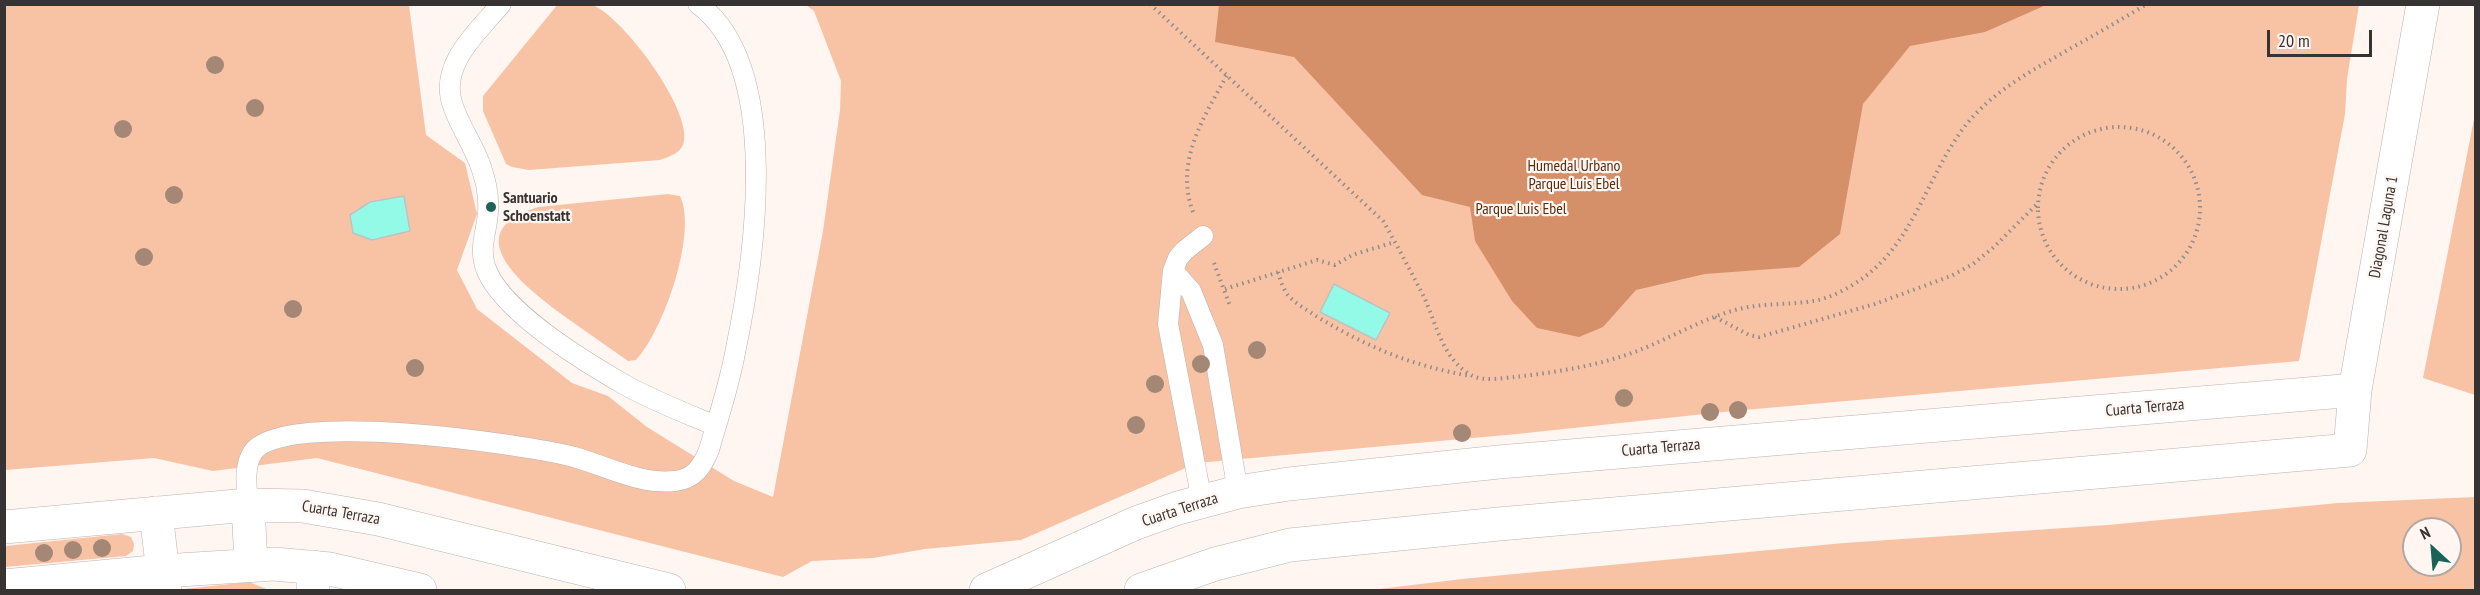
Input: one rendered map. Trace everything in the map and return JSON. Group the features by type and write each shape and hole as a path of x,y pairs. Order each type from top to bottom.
{"street":[{"name":"Diagonal Laguna 1","path":"1141,591 1215,564 1290,545 1522,522 2350,450 2355,390 2423,4"},
{"name":"Cuarta Terraza","path":"986,591 1136,523 1202,501 1238,492 1289,484 1499,462 2355,390"},
{"name":"Cuarta Terraza","path":"4,527 248,506 303,506 334,510 669,591"},
{"path":"248,506 250,564"},
{"path":"156,513 164,581"},
{"path":"4,586 164,581 250,564 313,579 361,576 420,591"}],"lane":[{"path":"501,4 455,60 451,82 452,104 481,168 487,191 488,212 482,252 494,284 514,307 554,339 593,365 625,385 716,426"},
{"path":"248,506 248,468 254,452 269,440 286,435 362,431 490,441 573,457 655,481 674,482 690,478 703,465 735,354 749,271 756,185 754,128 746,84 732,48 714,18 698,4"},
{"path":"1202,501 1168,324 1173,271 1184,251 1203,236"},
{"path":"1173,271 1191,291 1213,345 1238,492"}],"path":[{"path":"1150,4 1383,220 1425,300 1438,336 1449,352 1472,376"},
{"path":"1278,272 1287,294 1299,305 1373,348 1444,371 1496,379 1547,373 1606,361 1647,347 1715,317 1761,304 1815,301 1864,278 1888,253 1905,231 1952,145 1963,128 1982,107 2002,90 2031,71 2147,4"},
{"path":"1227,75 1195,137 1188,159 1187,184 1191,208 1226,289 1230,309"},
{"path":"1715,317 1749,335 1759,337 1875,304 1951,276 1973,264 2017,226 2037,203 2042,179 2055,158 2072,141 2087,134 2119,127 2142,130 2165,140 2183,157 2195,178 2201,201 2199,226 2190,249 2175,267 2155,282 2132,289 2108,289 2084,282 2064,269 2049,250 2040,227 2037,203"},
{"path":"1226,289 1317,260 1335,265 1352,255 1395,242"}],"green space":[{"path":"558,4 590,4 603,11 636,44 653,66 678,111 684,130 683,145 679,151 660,160 529,170 506,164 483,111 483,96"},
{"name":"Parque Luis Ebel","path":"5,5 409,5 426,135 465,163 477,214 457,270 477,309 572,383 608,396 647,427 734,481 773,497 823,231 840,110 841,81 814,11 806,5 2359,5 2347,79 2345,114 2299,361 1733,411 1517,434 1197,463 1021,540 925,549 873,558 812,561 783,577 317,458 213,471 154,458 5,470"},
{"path":"2475,114 2475,395 2423,378"},
{"path":"668,194 680,196 684,213 685,233 681,257 667,306 657,328 636,360 628,361 538,296 507,264 500,248 500,232 512,219 538,207"},
{"path":"2475,497 2475,590 1371,590 1462,579 1844,543 2108,525 2338,503"},
{"path":"122,534 131,537 134,544 133,551 126,556 5,567 5,546"},
{"path":"249,582 269,590 183,590 184,589"}],"shaded area":[{"name":"Humedal Urbano Parque Luis Ebel","path":"1219,4 2046,5 1985,32 1910,46 1863,104 1840,234 1799,267 1705,274 1636,290 1603,327 1579,337 1537,328 1512,301 1475,241 1470,207 1422,195 1294,57 1215,42"}],"building":[{"path":"404,196 410,231 372,240 353,233 350,215 370,202"},
{"path":"1334,284 1390,313 1376,340 1320,312"}],"place":[{"name":"Santuario Schoenstatt","path":"491,207"}]}
